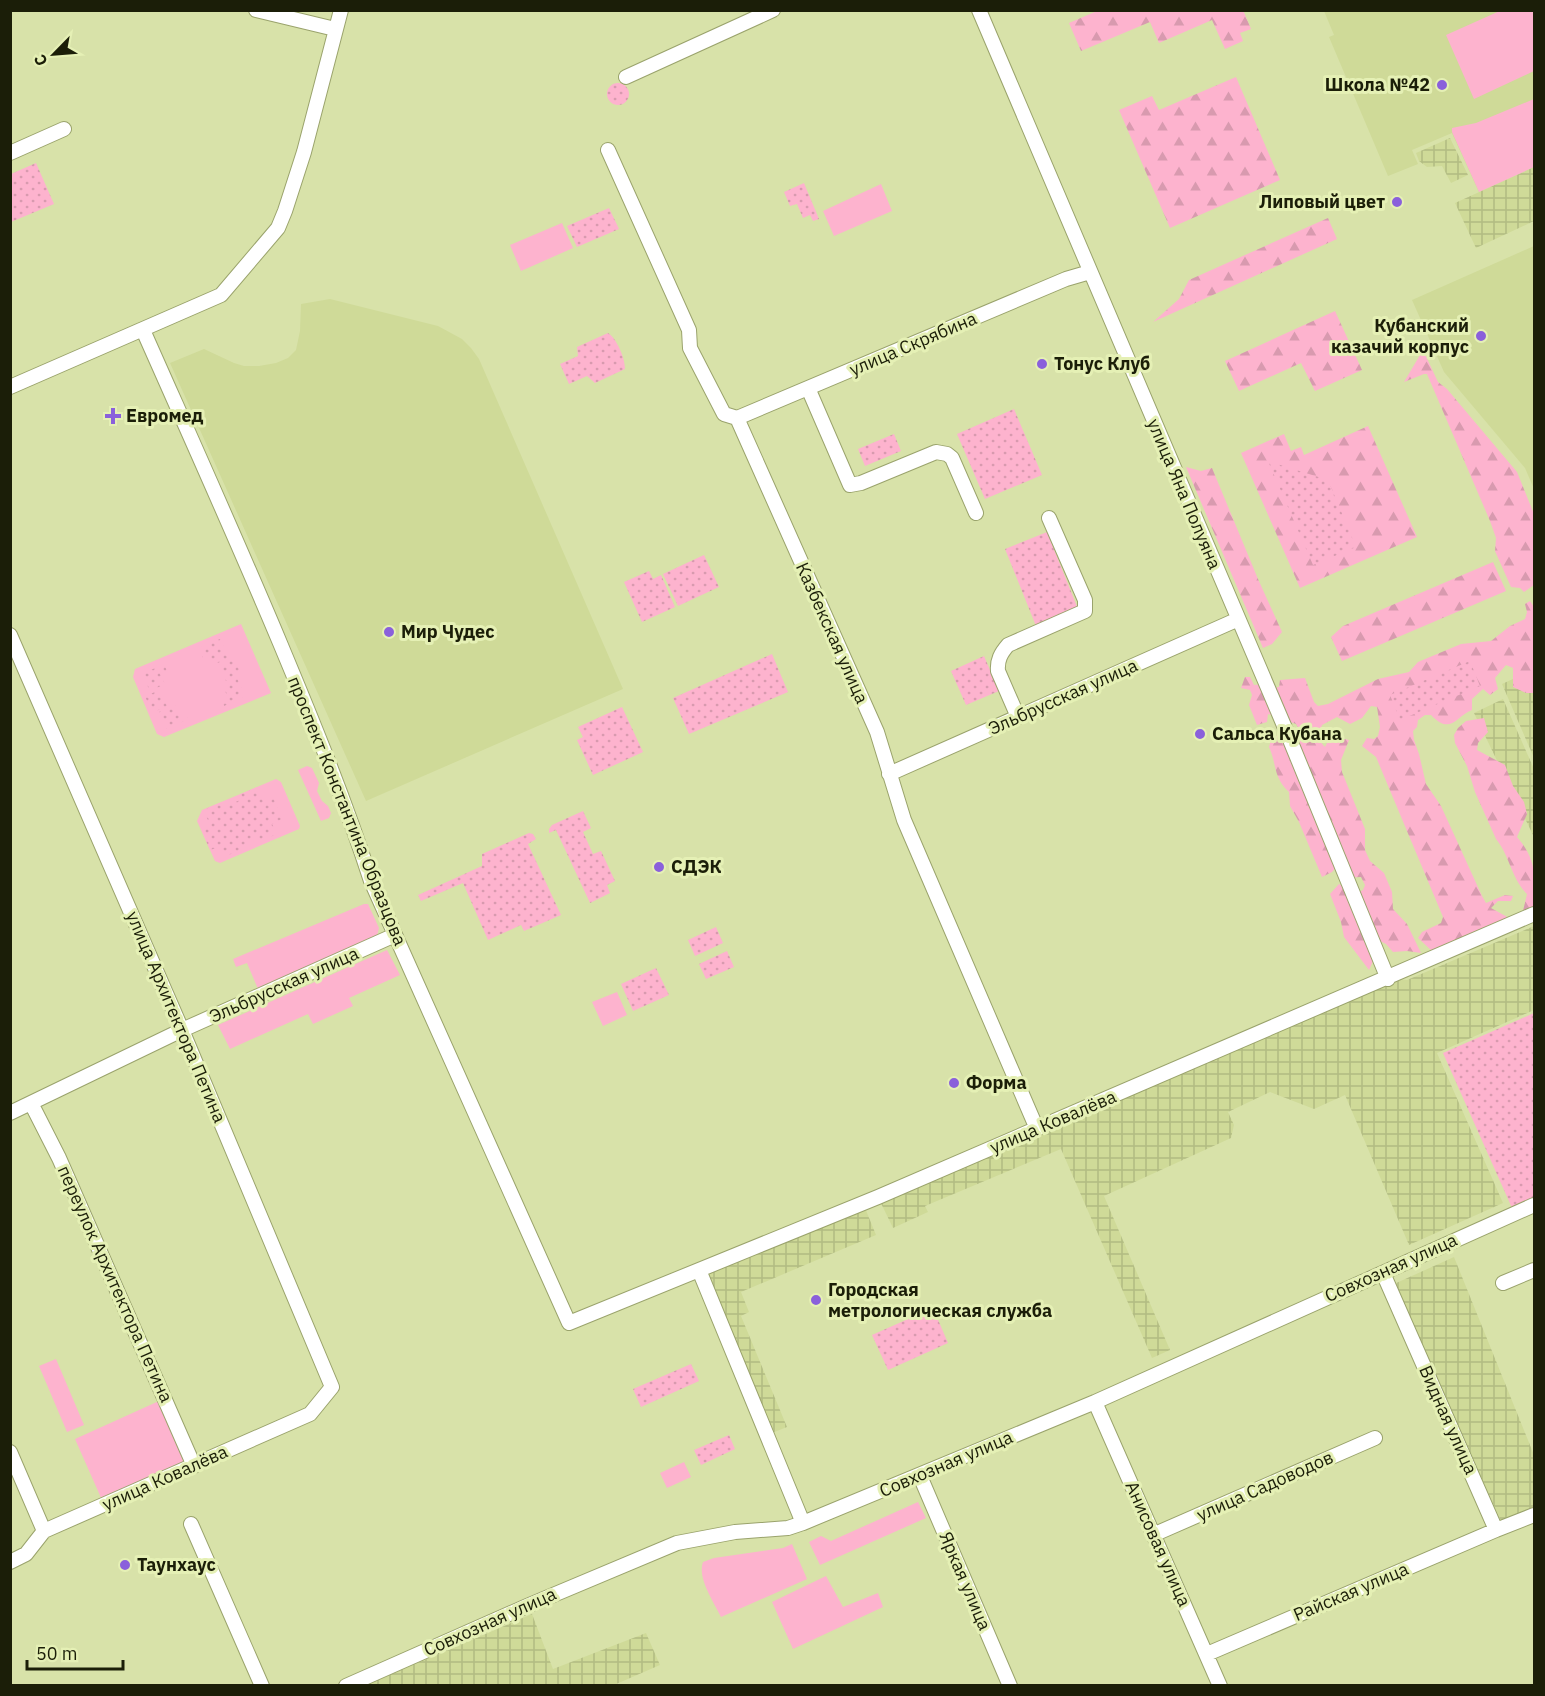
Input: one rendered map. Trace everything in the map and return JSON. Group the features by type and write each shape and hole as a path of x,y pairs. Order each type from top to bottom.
{"street":[{"path":"256,10 335,29"},
{"path":"10,387 221,295 251,261 278,228 285,211 304,152 341,10"},
{"path":"626,77 773,10"},
{"name":"улица Яна Полуяна","path":"979,10 1388,979"},
{"path":"10,153 64,129"},
{"name":"Казбекская улица","path":"608,150 685,320 689,330 690,348 724,414 737,418 876,732 904,820 1037,1129"},
{"name":"улица Скрябина","path":"737,418 1066,279 1090,272"},
{"name":"проспект Константина Образцова","path":"143,330 299,689 351,818 370,881 569,1323"},
{"path":"808,388 850,485 861,483 936,452 942,452 952,458 976,513"},
{"path":"1018,717 998,671 998,663 1004,650 1008,645 1085,611 1085,600 1049,518"},
{"name":"Эльбрусская улица","path":"889,774 1238,621"},
{"name":"улица Архитектора Петина","path":"10,636 182,1030 332,1387 323,1398"},
{"name":"улица Ковалёва","path":"569,1323 1037,1129 1534,914"},
{"name":"Эльбрусская улица","path":"10,1113 182,1030 395,936"},
{"name":"переулок Архитектора Петина","path":"31,1103 59,1158 194,1466"},
{"name":"Совхозная улица","path":"346,1686 547,1597 677,1543 735,1532 788,1528 920,1476 1095,1402 1534,1204"},
{"path":"699,1270 803,1523"},
{"path":"1503,1283 1534,1270"},
{"name":"Видная улица","path":"1383,1273 1496,1530"},
{"name":"улица Ковалёва","path":"10,1562 26,1554 44,1531 310,1414 323,1398"},
{"name":"Анисовая улица","path":"1095,1402 1220,1686"},
{"name":"улица Садоводов","path":"1155,1534 1375,1438"},
{"path":"10,1452 44,1531"},
{"name":"Яркая улица","path":"920,1476 1011,1686"},
{"path":"1496,1530 1534,1515"},
{"path":"191,1524 262,1686"},
{"name":"Райская улица","path":"1207,1654 1496,1530"}],"shaded area":[{"name":"Школа №42","path":"1324,11 1534,11 1534,167 1479,192 1452,133 1412,150 1418,164 1388,176 1329,37 1334,35"},
{"path":"1450,138 1468,175 1451,183 1442,166 1427,167 1419,161 1416,153"},
{"path":"1534,167 1534,221 1476,248 1455,203"},
{"name":"Кубанский казачий корпус","path":"1534,246 1534,489 1525,468 1444,372 1412,300"},
{"path":"330,299 438,326 462,339 471,348 479,359 623,689 366,801 170,363 204,349 244,366 276,363 288,358 296,350 300,331 301,304"},
{"path":"1534,663 1534,758 1502,684 1515,678"},
{"path":"1503,699 1534,769 1533,835 1474,713"},
{"path":"1534,926 1534,1010 1437,1053 1503,1203 1409,1245 1345,1095 1314,1109 1270,1092 1228,1112 1234,1125 1231,1138 1104,1196 1170,1350 1152,1358 1061,1149 925,1206 928,1212 893,1228 878,1197 1388,979 1407,980"},
{"path":"863,1203 876,1235 741,1292 749,1312 741,1316 787,1427 767,1435 699,1270"},
{"path":"1454,1257 1534,1455 1534,1507 1501,1521 1394,1284"},
{"path":"532,1614 553,1669 646,1633 660,1665 614,1685 366,1685"}],"green space":[{"path":"1243,10 1251,29 1240,33 1243,41 1225,49 1212,20 1159,43 1150,22 1081,51 1069,23 1097,11"},
{"path":"1502,10 1534,11 1534,71 1474,99 1446,35"},
{"path":"1236,77 1280,180 1170,228 1119,110 1152,96 1159,110"},
{"path":"618,83 626,86 629,94 626,102 618,105 610,102 607,94 610,86"},
{"path":"1534,99 1534,167 1479,192 1452,128 1476,123"},
{"path":"36,163 54,204 11,222 11,174"},
{"path":"804,183 819,219 813,221 810,215 803,218 797,204 790,206 784,192"},
{"path":"881,184 892,211 834,236 823,211"},
{"path":"609,208 619,229 577,247 567,226"},
{"path":"1328,218 1337,239 1153,322 1179,299 1189,280"},
{"path":"562,223 573,248 521,271 510,245"},
{"path":"1335,311 1362,370 1315,391 1301,363 1239,391 1225,361"},
{"path":"608,333 620,349 625,369 595,383 587,376 569,384 560,364 578,356 577,347"},
{"path":"1423,350 1438,382 1447,389 1517,472 1534,514 1534,585 1524,592 1520,588 1511,587 1495,551 1496,538 1490,521 1427,374 1404,382"},
{"path":"1014,409 1042,475 985,499 957,434"},
{"path":"1368,426 1417,537 1300,588 1241,453 1284,434 1291,451 1301,447 1304,455"},
{"path":"894,434 901,451 865,466 858,449"},
{"path":"1268,461 1328,480 1356,547 1313,565"},
{"path":"1186,467 1201,471 1212,468 1282,632 1272,644 1263,648"},
{"path":"1047,532 1078,609 1036,626 1005,549"},
{"path":"704,555 719,587 678,606 663,574"},
{"path":"1493,562 1506,591 1342,661 1331,637 1343,626"},
{"path":"649,571 653,579 661,575 675,607 642,622 624,582"},
{"path":"1530,601 1534,607 1534,693 1526,693 1513,687 1513,668 1506,665 1495,678 1498,689 1490,695 1483,689 1472,699 1472,710 1449,724 1438,721 1431,715 1425,715 1418,720 1417,727 1413,731 1426,784 1441,806 1482,896 1486,903 1505,895 1513,896 1511,901 1498,901 1491,908 1511,919 1498,926 1491,924 1470,938 1432,951 1418,938 1422,932 1441,923 1443,917 1376,757 1362,746 1367,738 1374,739 1378,736 1380,727 1377,707 1371,706 1362,718 1350,724 1337,717 1322,725 1319,737 1325,747 1329,739 1336,737 1349,740 1341,760 1342,772 1365,829 1365,850 1370,861 1384,873 1392,892 1393,909 1407,924 1421,953 1393,952 1386,944 1374,938 1373,961 1369,970 1344,937 1330,894 1339,884 1354,895 1363,890 1365,885 1361,877 1344,878 1337,866 1332,872 1322,877 1290,806 1289,792 1280,781 1269,747 1271,740 1285,731 1291,740 1302,734 1296,724 1268,714 1267,722 1257,725 1249,705 1252,695 1250,690 1241,688 1245,677 1250,677 1254,685 1265,684 1269,689 1279,687 1280,680 1305,678 1314,702 1318,706 1328,704 1378,679 1409,672 1418,662 1461,644 1491,641 1510,626 1525,619 1527,612 1525,604"},
{"path":"241,624 271,693 164,737 157,734 133,677 135,669"},
{"path":"220,639 229,658 213,665 209,656 203,658 199,648"},
{"path":"772,654 788,692 689,734 673,698"},
{"path":"984,656 999,691 966,705 951,671"},
{"path":"234,658 241,674 226,681 219,665"},
{"path":"1470,661 1480,686 1400,720 1390,695"},
{"path":"164,664 167,671 160,674 165,684 150,691 142,674"},
{"path":"237,678 245,696 224,706 221,699 227,695 222,685"},
{"path":"160,690 167,706 152,713 145,696"},
{"path":"175,705 179,715 185,713 188,719 167,729 159,712"},
{"path":"622,707 643,752 593,775 577,740 583,737 578,727"},
{"path":"1484,718 1488,732 1478,743 1477,750 1505,765 1513,786 1524,802 1527,814 1517,837 1532,863 1534,911 1523,911 1527,894 1517,881 1496,839 1475,792 1467,766 1455,743 1454,735 1466,721"},
{"path":"307,766 312,768 319,783 317,791 331,813 329,818 321,821 298,770"},
{"path":"276,779 281,782 300,826 299,829 220,863 215,861 197,821 202,810"},
{"path":"257,787 263,801 273,797 282,819 272,824 277,834 261,841 259,838 224,857 219,847 210,850 201,829 210,824 203,810 222,802 225,807 242,799 241,794"},
{"path":"583,811 591,828 583,832 593,854 601,851 615,881 607,885 610,893 590,903 556,830 549,833 552,825"},
{"path":"529,833 533,834 536,839 528,844 561,915 524,931 521,925 488,940 463,883 421,901 418,895 482,866 482,854"},
{"path":"368,904 379,928 377,936 258,989 247,963 236,967 233,959"},
{"path":"716,927 723,943 695,956 688,940"},
{"path":"387,950 400,975 349,998 353,1006 313,1024 308,1014 230,1049 218,1025"},
{"path":"727,951 734,967 706,979 699,964"},
{"path":"656,968 669,995 633,1011 621,984"},
{"path":"617,992 627,1015 603,1026 592,1002"},
{"path":"1534,1013 1534,1198 1512,1208 1443,1053"},
{"path":"933,1308 948,1343 888,1370 872,1335"},
{"path":"56,1359 84,1425 67,1432 39,1366"},
{"path":"691,1364 699,1381 641,1407 633,1389"},
{"path":"159,1401 186,1463 102,1500 75,1439"},
{"path":"729,1435 735,1449 701,1465 694,1450"},
{"path":"684,1462 691,1477 667,1488 660,1473"},
{"path":"918,1502 926,1518 820,1565 809,1542 821,1536 831,1541"},
{"path":"792,1544 807,1579 721,1617 704,1582 703,1562 714,1558 783,1548"},
{"path":"826,1576 843,1607 878,1593 883,1607 793,1649 772,1602"}],"place":[{"name":"Школа №42","path":"1442,85"},
{"name":"Липовый цвет","path":"1397,202"},
{"name":"Кубанский казачий корпус","path":"1481,336"},
{"name":"Тонус Клуб","path":"1042,364"},
{"name":"Евромед","path":"113,416"},
{"name":"Мир Чудес","path":"389,632"},
{"name":"Сальса Кубана","path":"1200,734"},
{"name":"СДЭК","path":"659,867"},
{"name":"Форма","path":"954,1083"},
{"name":"Городская метрологическая служба","path":"816,1300"},
{"name":"Таунхаус","path":"125,1565"}]}
